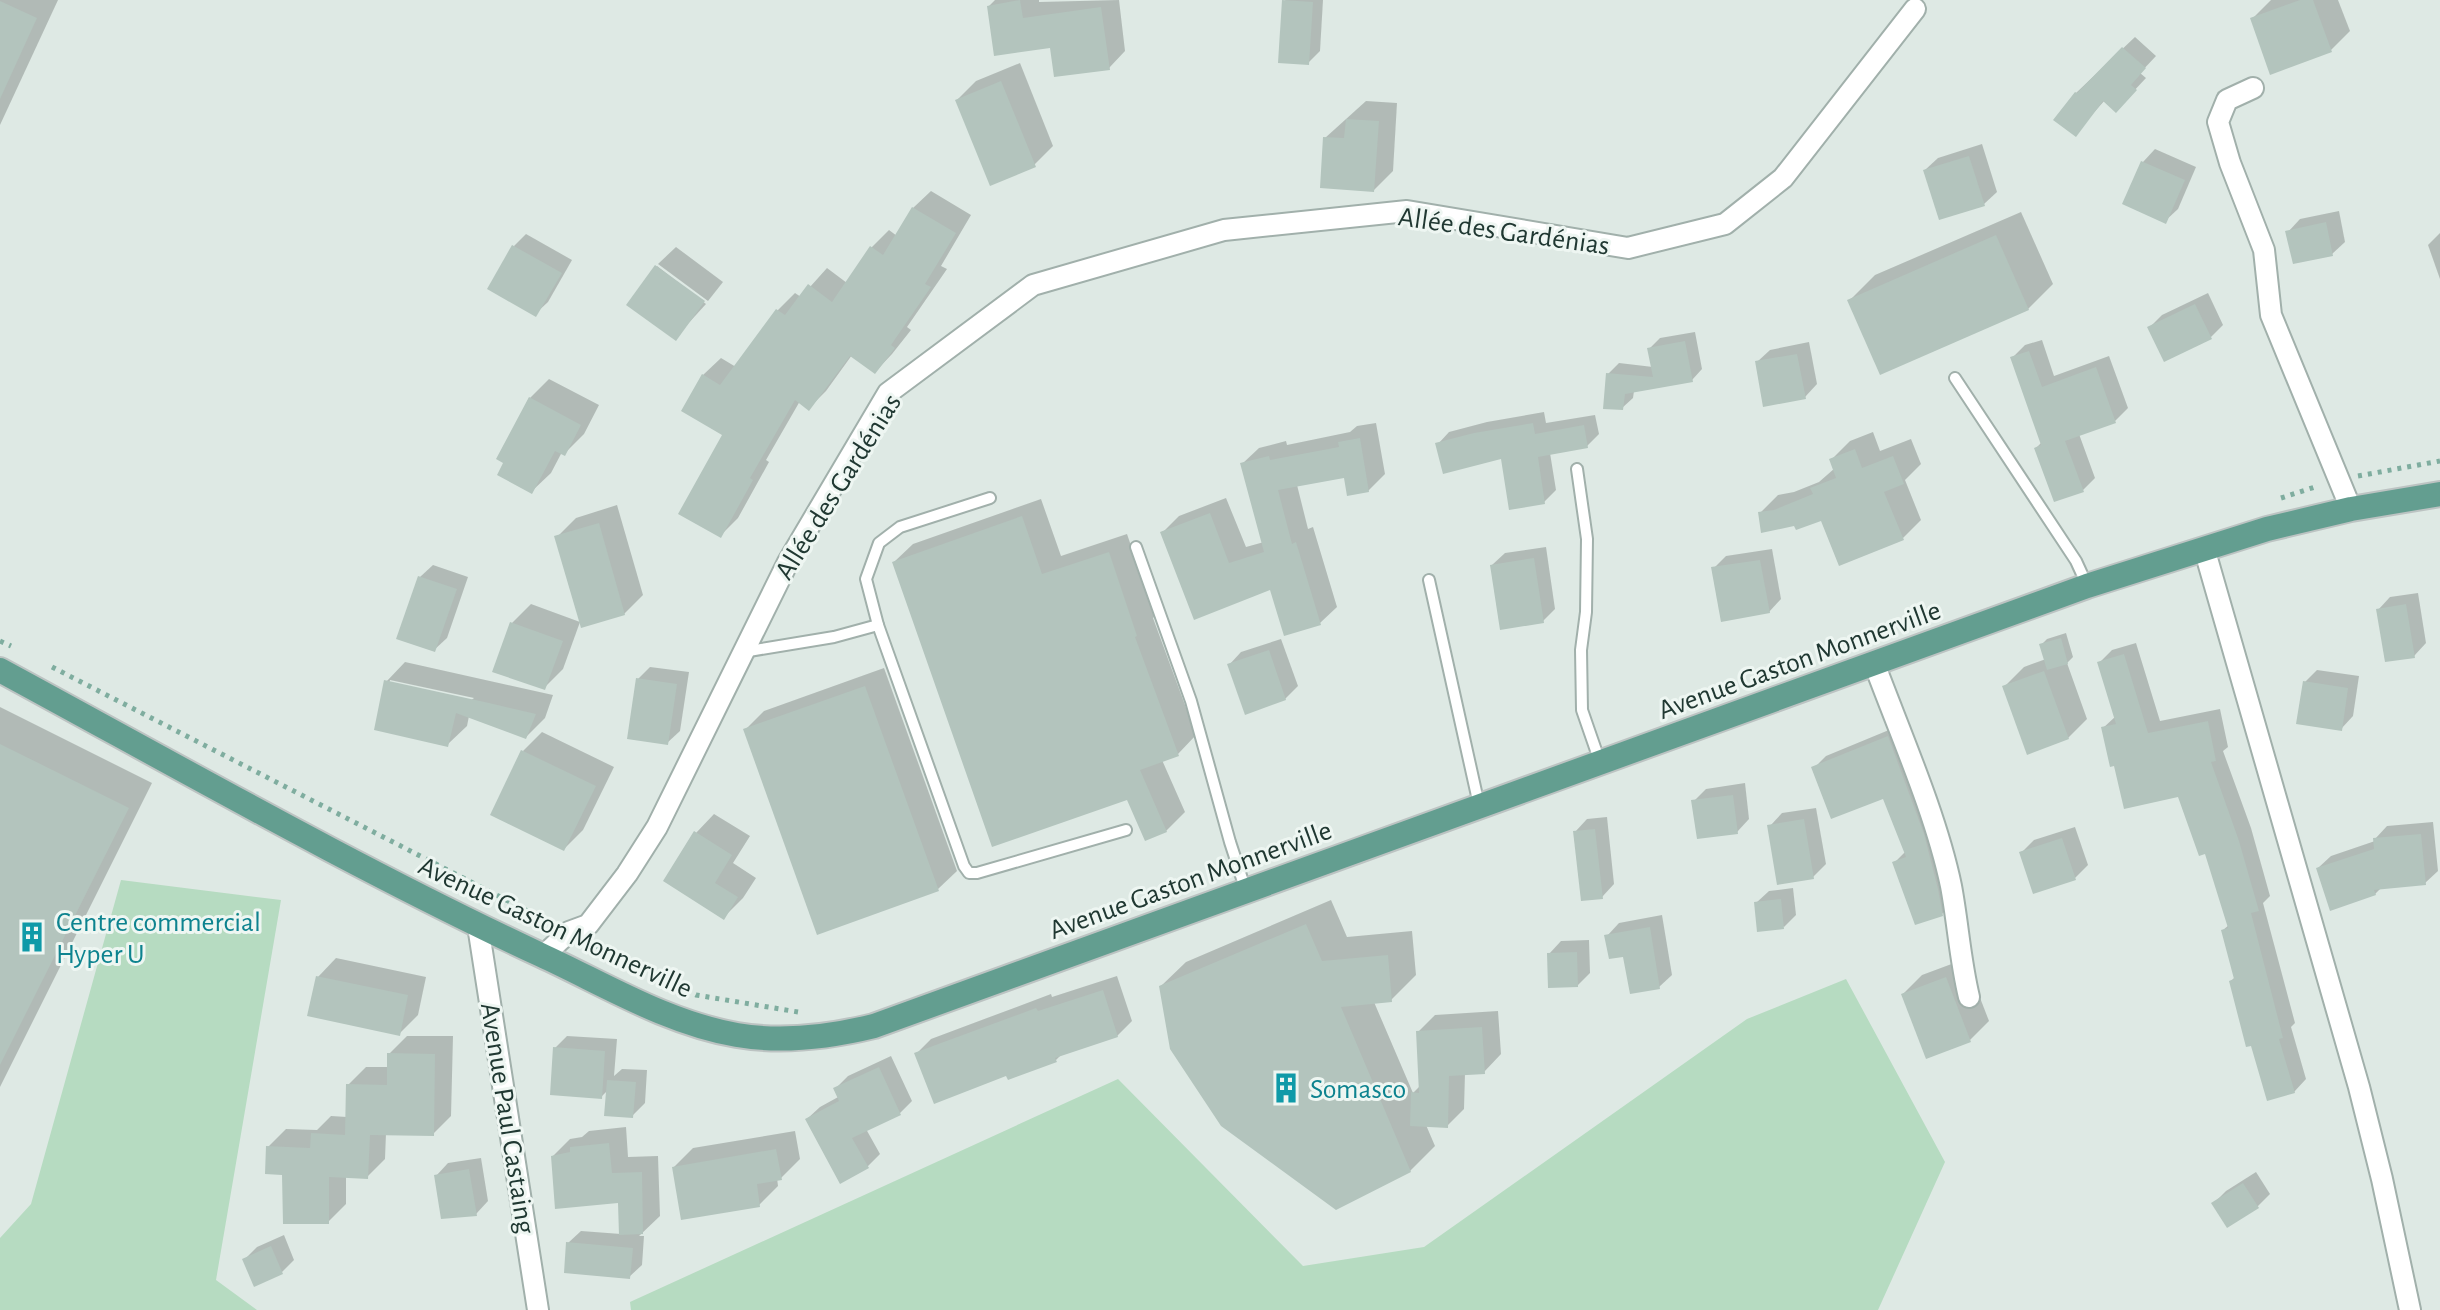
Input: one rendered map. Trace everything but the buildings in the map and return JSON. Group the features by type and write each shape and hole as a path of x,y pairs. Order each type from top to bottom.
{"main road":[{"name":"Avenue Gaston Monnerville","path":"0,670 478,926 666,1014 736,1035 803,1039 839,1035 874,1026 2087,586 2267,529 2351,509 2440,494"}],"street":[{"name":"Allée des Gardénias","path":"543,956 569,932 588,925 649,839 788,562 888,393 1033,285 1224,230 1407,211 1628,248 1725,224 1783,178 1915,9"},
{"path":"2253,88 2227,100 2218,122 2230,163 2264,250 2271,315 2351,509"},
{"path":"2204,548 2359,1087 2410,1310"},
{"path":"1874,663 1951,885 1962,971 1969,997"},
{"name":"Avenue Paul Castaing","path":"478,926 538,1310"}],"lane":[{"path":"1955,378 2076,561 2087,586"},
{"path":"1577,469 1587,539 1586,612 1581,650 1582,710 1600,762"},
{"path":"990,498 900,527 879,543 866,579 878,625 964,866 969,873 977,873 1126,830"},
{"path":"1136,547 1191,701 1246,891"},
{"path":"1429,580 1480,806"},
{"path":"743,652 834,637 878,625"}],"path":[{"path":"0,641 14,648"},
{"path":"42,662 696,995 813,1014"}],"green space":[{"path":"121,880 281,900 216,1280 257,1310 0,1310 0,1238 31,1204"},
{"path":"1846,979 1945,1162 1878,1310 631,1310 630,1302 1118,1079 1303,1266 1424,1247 1747,1019"}],"place":[{"name":"Centre commercial Hyper U","path":"32,937"},
{"name":"Somasco","path":"1286,1088"}]}
